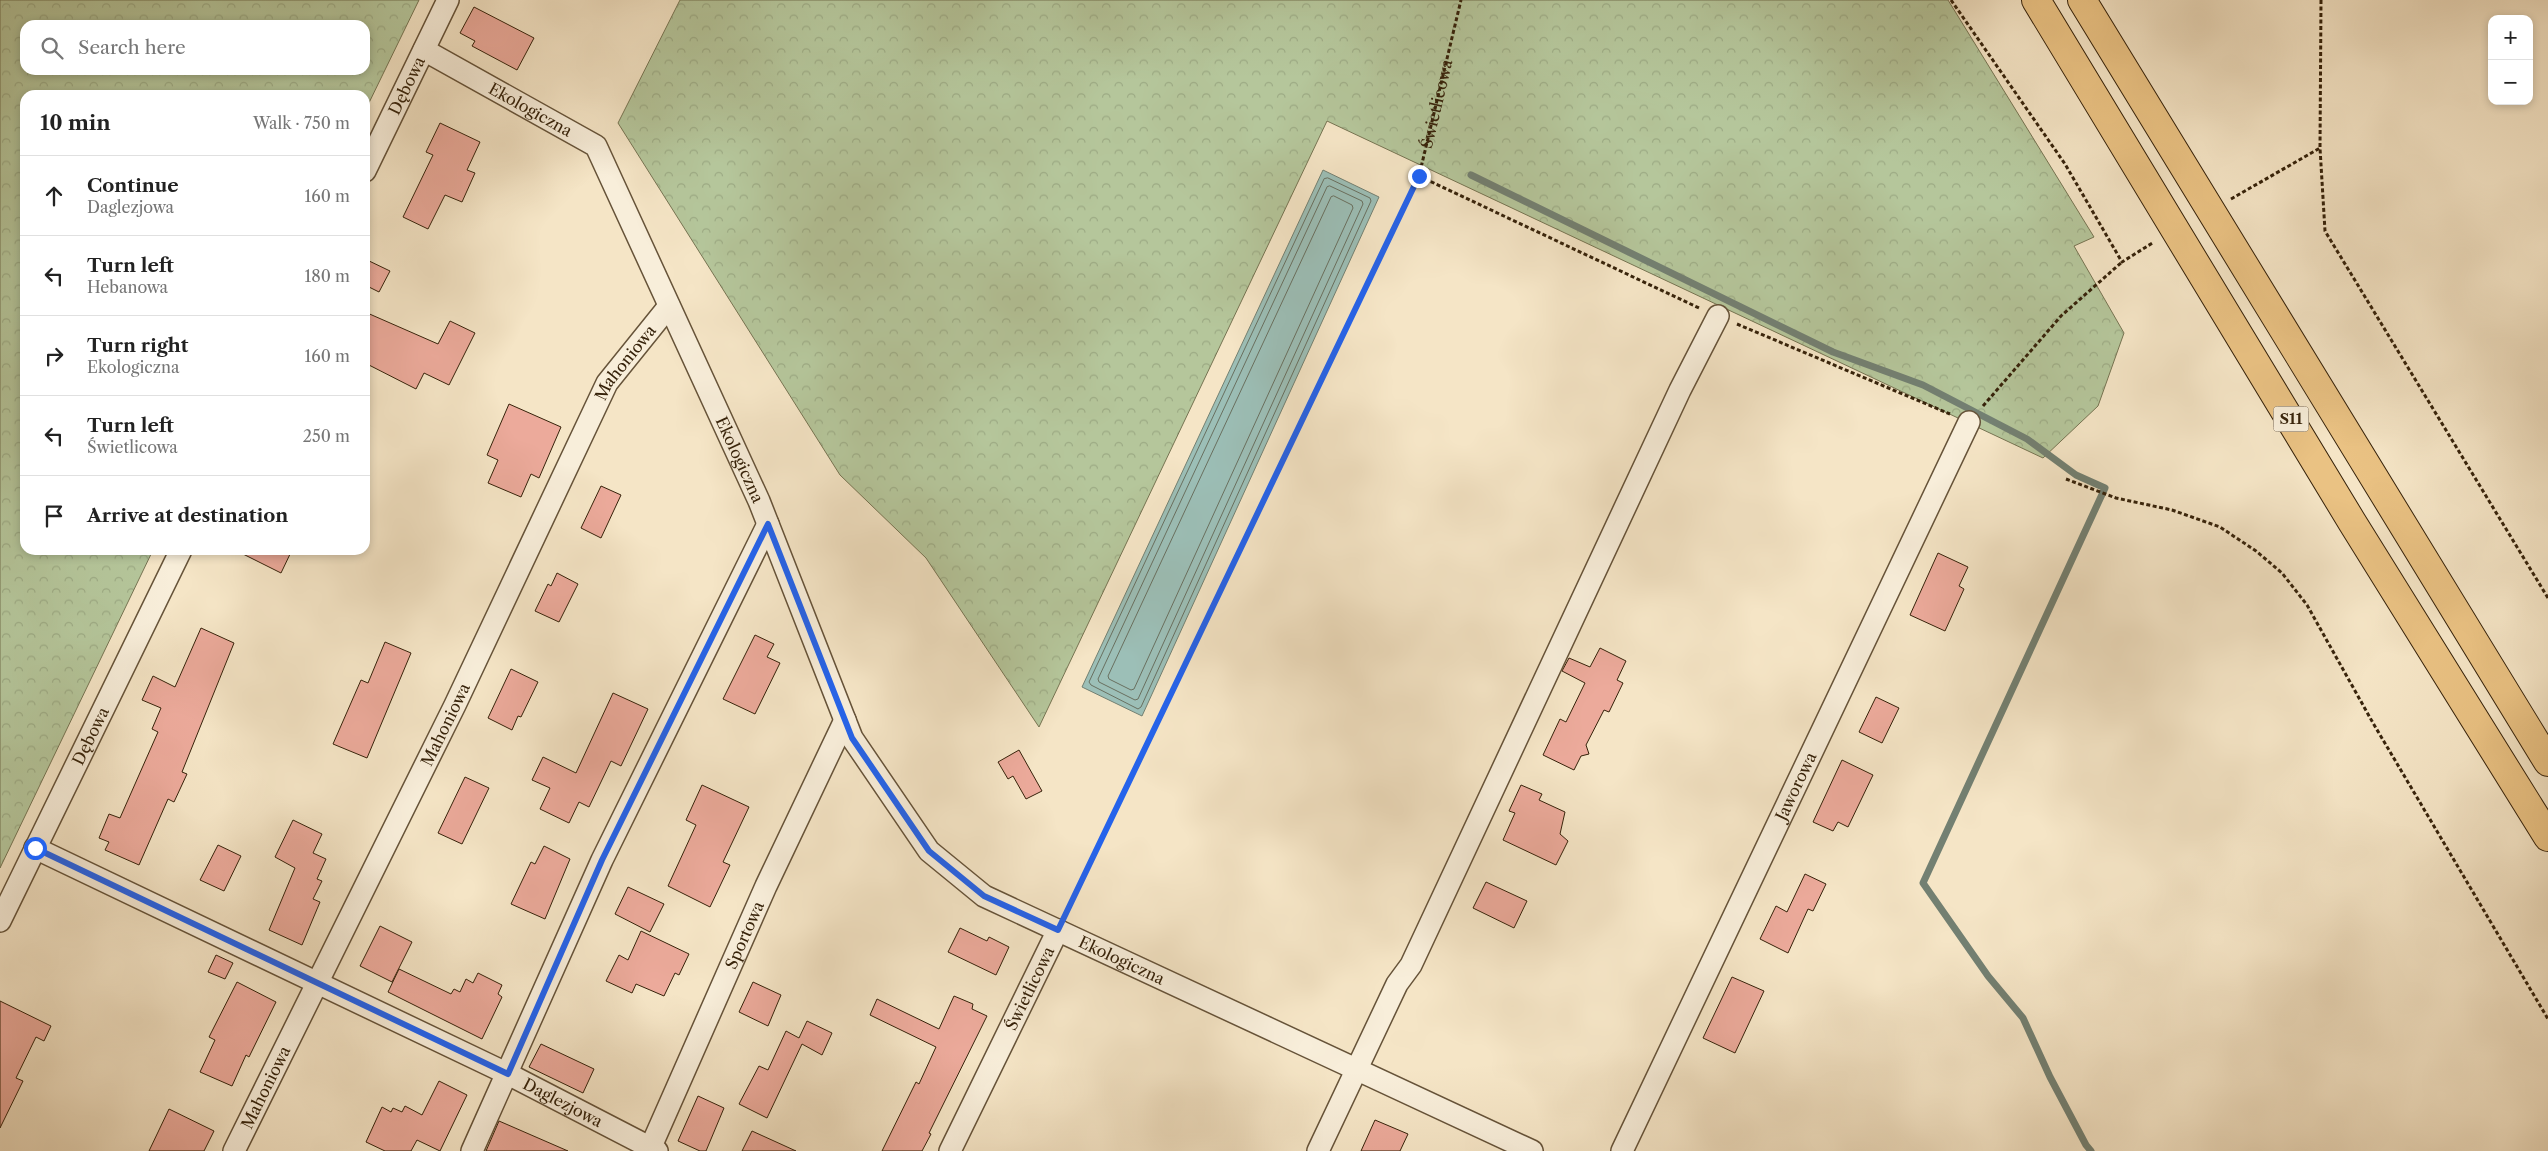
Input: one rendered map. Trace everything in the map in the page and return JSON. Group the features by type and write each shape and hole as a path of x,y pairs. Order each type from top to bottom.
{"highway":[{"name":"S11","path":"2036,0 2352,522 2548,837"},
{"name":"S11","path":"2082,0 2548,762"}],"street":[{"name":"Dębowa","path":"370,161 448,0"},
{"name":"Ekologiczna","path":"424,50 596,146 768,524 852,738 929,851 984,896 1358,1068 1532,1151"},
{"name":"Mahoniowa","path":"234,1151 455,706 607,383 669,306"},
{"path":"1318,1151 1398,984 1411,965 1680,390 1718,316"},
{"name":"Jaworowa","path":"1622,1151 1969,422"},
{"path":"472,1151 602,860 768,524"},
{"name":"Dębowa","path":"0,921 179,555"},
{"name":"Sportowa","path":"652,1150 766,886 845,720"},
{"name":"Daglezjowa","path":"35,848 508,1074 652,1150"},
{"name":"Świetlicowa","path":"950,1151 1058,930"}],"path":[{"name":"Świetlicowa","path":"1058,930 1419,176 1461,0"},
{"path":"1951,0 2065,164 2122,262"},
{"path":"2321,0 2320,148 2325,232 2548,598"},
{"path":"2230,200 2320,148"},
{"path":"1419,176 1718,316 1969,422"},
{"path":"1986,402 2060,316 2122,262 2154,242"},
{"path":"2066,478 2116,498 2172,510 2220,527 2256,551 2282,573 2307,605 2373,723 2548,1019"}],"green space":[{"path":"0,0 419,0 370,101 370,90 20,90 20,555 151,555 0,868"},
{"path":"680,0 1948,0 2094,237 2074,246 2124,333 2098,406 2043,458 1327,121 1039,727 926,558 840,475 618,123"}],"water":[{"path":"1323,170 1379,197 1142,716 1082,687"}],"building":[{"path":"474,7 534,38 517,70 472,46 475,41 460,33"},
{"path":"440,123 480,142 467,170 475,173 462,202 445,195 428,229 403,217 433,155 426,152"},
{"path":"370,261 390,271 379,292 370,288"},
{"path":"370,314 438,344 450,321 475,333 449,385 424,373 416,389 370,366"},
{"path":"509,404 561,427 539,478 531,474 521,497 488,483 498,460 487,455"},
{"path":"601,486 621,495 601,538 581,528"},
{"path":"1938,553 1968,567 1959,586 1964,589 1945,631 1910,615"},
{"path":"245,555 290,555 281,573"},
{"path":"557,573 578,584 559,622 535,611 548,584 551,586"},
{"path":"201,628 234,643 182,772 187,774 174,802 168,799 139,865 105,850 109,842 99,838 109,814 120,818 158,732 152,729 161,708 142,700 153,676 175,687"},
{"path":"755,635 774,644 767,657 780,663 755,714 723,699"},
{"path":"385,642 411,653 367,758 333,744 361,680 368,683"},
{"path":"1600,648 1626,661 1617,680 1623,683 1609,712 1604,710 1586,745 1589,754 1581,756 1574,770 1543,755 1560,719 1566,722 1585,683 1562,671 1569,658 1590,667"},
{"path":"511,669 538,682 521,717 518,716 512,730 488,718"},
{"path":"613,693 648,709 621,766 611,761 589,807 579,802 569,823 540,809 550,788 532,780 543,757 576,773"},
{"path":"1876,697 1899,708 1882,743 1859,732"},
{"path":"1019,750 1042,791 1026,799 1013,776 1008,779 998,762"},
{"path":"1842,760 1873,775 1848,827 1838,822 1833,831 1813,822"},
{"path":"465,777 489,788 462,844 438,833"},
{"path":"702,785 749,807 723,862 730,865 710,907 668,886 696,825 686,820"},
{"path":"1521,785 1542,794 1539,800 1565,812 1560,834 1568,841 1556,865 1503,840 1515,813 1509,811"},
{"path":"293,820 322,834 313,853 326,859 317,879 322,881 313,899 320,902 302,945 269,930 295,868 275,857"},
{"path":"218,845 241,856 224,891 200,880"},
{"path":"544,846 570,859 545,919 511,904 531,862 535,864"},
{"path":"1805,874 1826,884 1813,911 1808,909 1788,953 1760,939 1776,906 1787,912"},
{"path":"1486,882 1527,901 1514,928 1473,908"},
{"path":"628,887 664,904 650,932 615,914"},
{"path":"380,926 412,942 392,982 360,966"},
{"path":"960,928 987,941 989,937 1009,947 996,975 948,952"},
{"path":"641,931 689,954 679,975 675,973 664,996 636,984 632,993 606,981 619,955 628,960"},
{"path":"216,955 233,963 225,979 208,972"},
{"path":"399,969 451,994 454,989 460,992 466,979 473,983 478,973 502,985 498,994 502,997 482,1039 388,992"},
{"path":"1732,977 1764,991 1735,1053 1703,1038"},
{"path":"237,982 276,1002 249,1057 246,1055 232,1086 200,1072 215,1040 209,1037"},
{"path":"753,982 781,995 768,1026 739,1012"},
{"path":"954,996 973,1004 972,1009 987,1016 929,1133 931,1134 922,1151 882,1151 916,1082 919,1084 936,1047 870,1015 877,999 939,1029"},
{"path":"0,1001 51,1026 44,1041 36,1037 16,1078 23,1081 0,1128"},
{"path":"807,1021 832,1033 822,1055 802,1044 767,1118 739,1104 759,1066 768,1070 786,1031 799,1038"},
{"path":"541,1044 594,1069 583,1093 529,1067"},
{"path":"439,1081 467,1095 440,1151 417,1140 411,1151 385,1151 366,1142 382,1107 391,1112 393,1108 402,1112 405,1106 422,1115"},
{"path":"698,1096 724,1108 706,1151 700,1151 678,1141"},
{"path":"169,1109 214,1131 204,1151 149,1151"},
{"path":"1375,1120 1408,1134 1400,1151 1361,1151"},
{"path":"499,1121 568,1151 486,1151"},
{"path":"752,1131 796,1151 742,1151"}],"waterway":[{"path":"1471,175 1833,352 1923,385 2027,439 2076,475 2105,488 1923,883 1988,976 2023,1018 2050,1077 2091,1151"}],"route":[{"path":"35,848 508,1074 602,860 768,524 852,738 929,851 984,896 1058,930 1419,176"}]}
